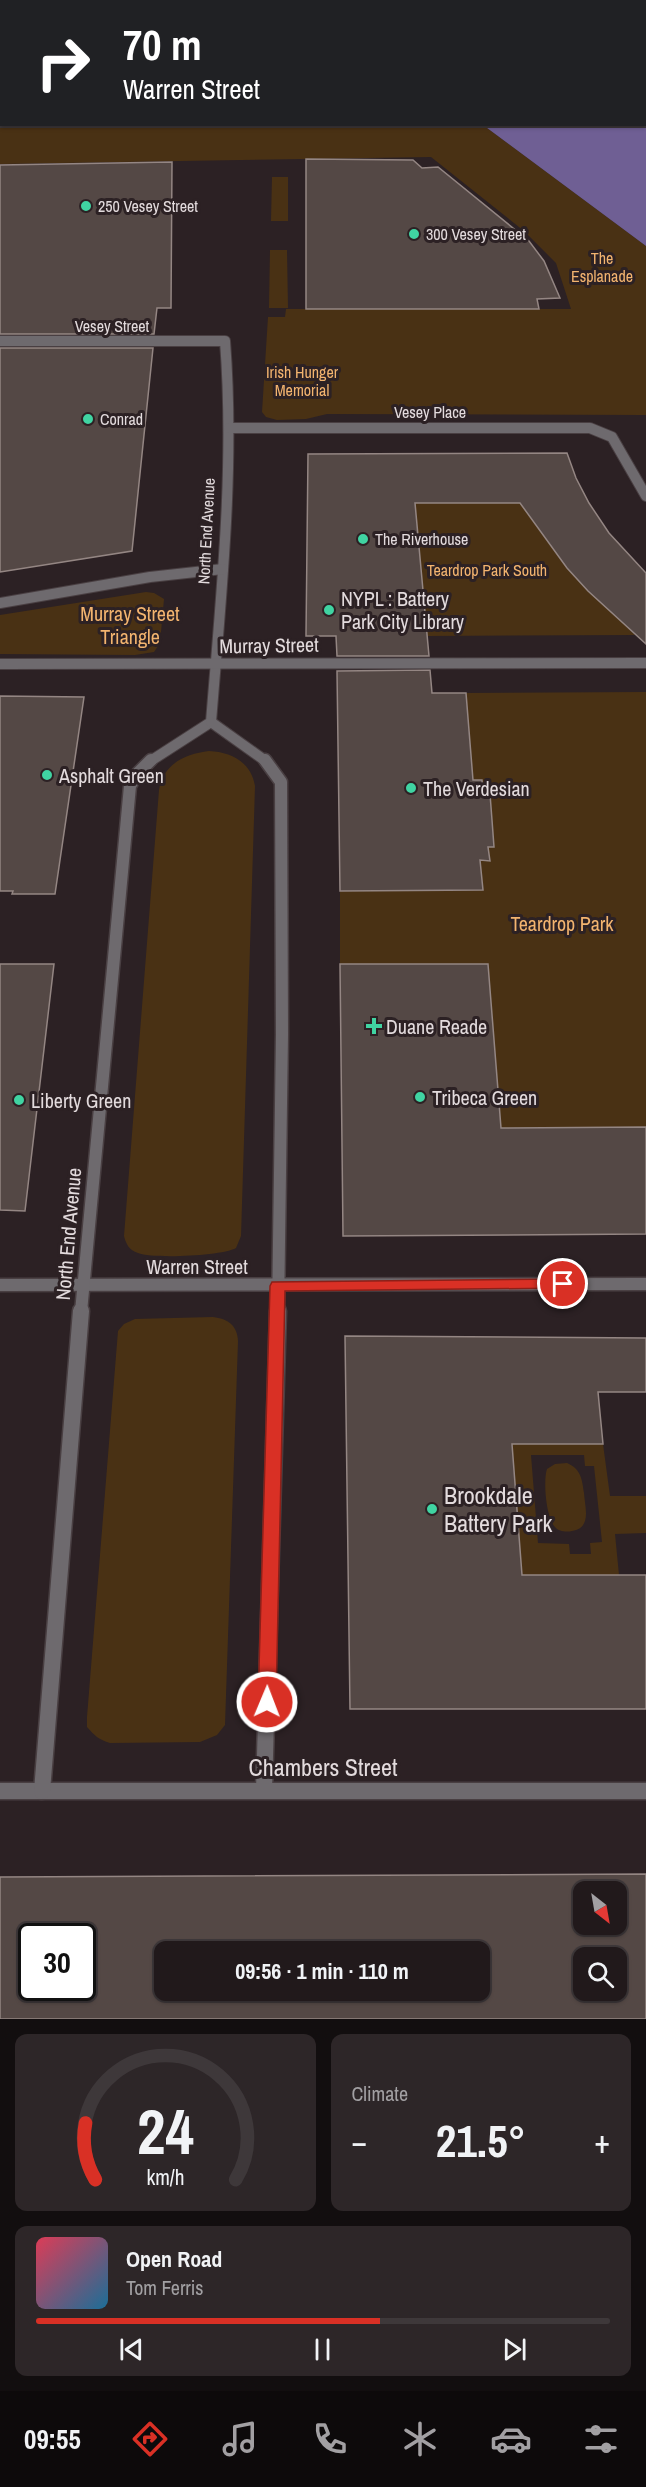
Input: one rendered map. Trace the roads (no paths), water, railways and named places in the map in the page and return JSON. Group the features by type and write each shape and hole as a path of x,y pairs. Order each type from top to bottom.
{"street":[{"name":"Vesey Street","path":"0,341 225,341"},
{"name":"North End Avenue","path":"42,1791 84,1285 130,786 141,766 193,736 211,722 223,569 229,428 229,385 225,341"},
{"name":"Vesey Place","path":"229,428 581,427 608,433 646,496"},
{"path":"0,603 150,577 223,569"},
{"name":"Murray Street","path":"0,664 646,663"},
{"path":"211,722 220,731 263,757 277,773 281,782 283,943 264,1790"},
{"name":"Warren Street","path":"0,1285 646,1284"},
{"name":"Chambers Street","path":"0,1791 646,1791"}],"place":[{"name":"250 Vesey Street","path":"86,206"},
{"name":"300 Vesey Street","path":"414,234"},
{"name":"Conrad","path":"88,419"},
{"name":"The Riverhouse","path":"363,539"},
{"name":"NYPL : Battery Park City Library","path":"329,610"},
{"name":"Asphalt Green","path":"47,775"},
{"name":"The Verdesian","path":"411,788"},
{"name":"Duane Reade","path":"374,1026"},
{"name":"Tribeca Green","path":"420,1097"},
{"name":"Liberty Green","path":"19,1100"},
{"name":"Brookdale Battery Park","path":"432,1509"}],"park label":[{"name":"The Esplanade","path":"602,267"},
{"name":"Irish Hunger Memorial","path":"302,381"},
{"name":"Teardrop Park South","path":"487,570"},
{"name":"Murray Street Triangle","path":"130,624"},
{"name":"Teardrop Park","path":"562,923"}]}
